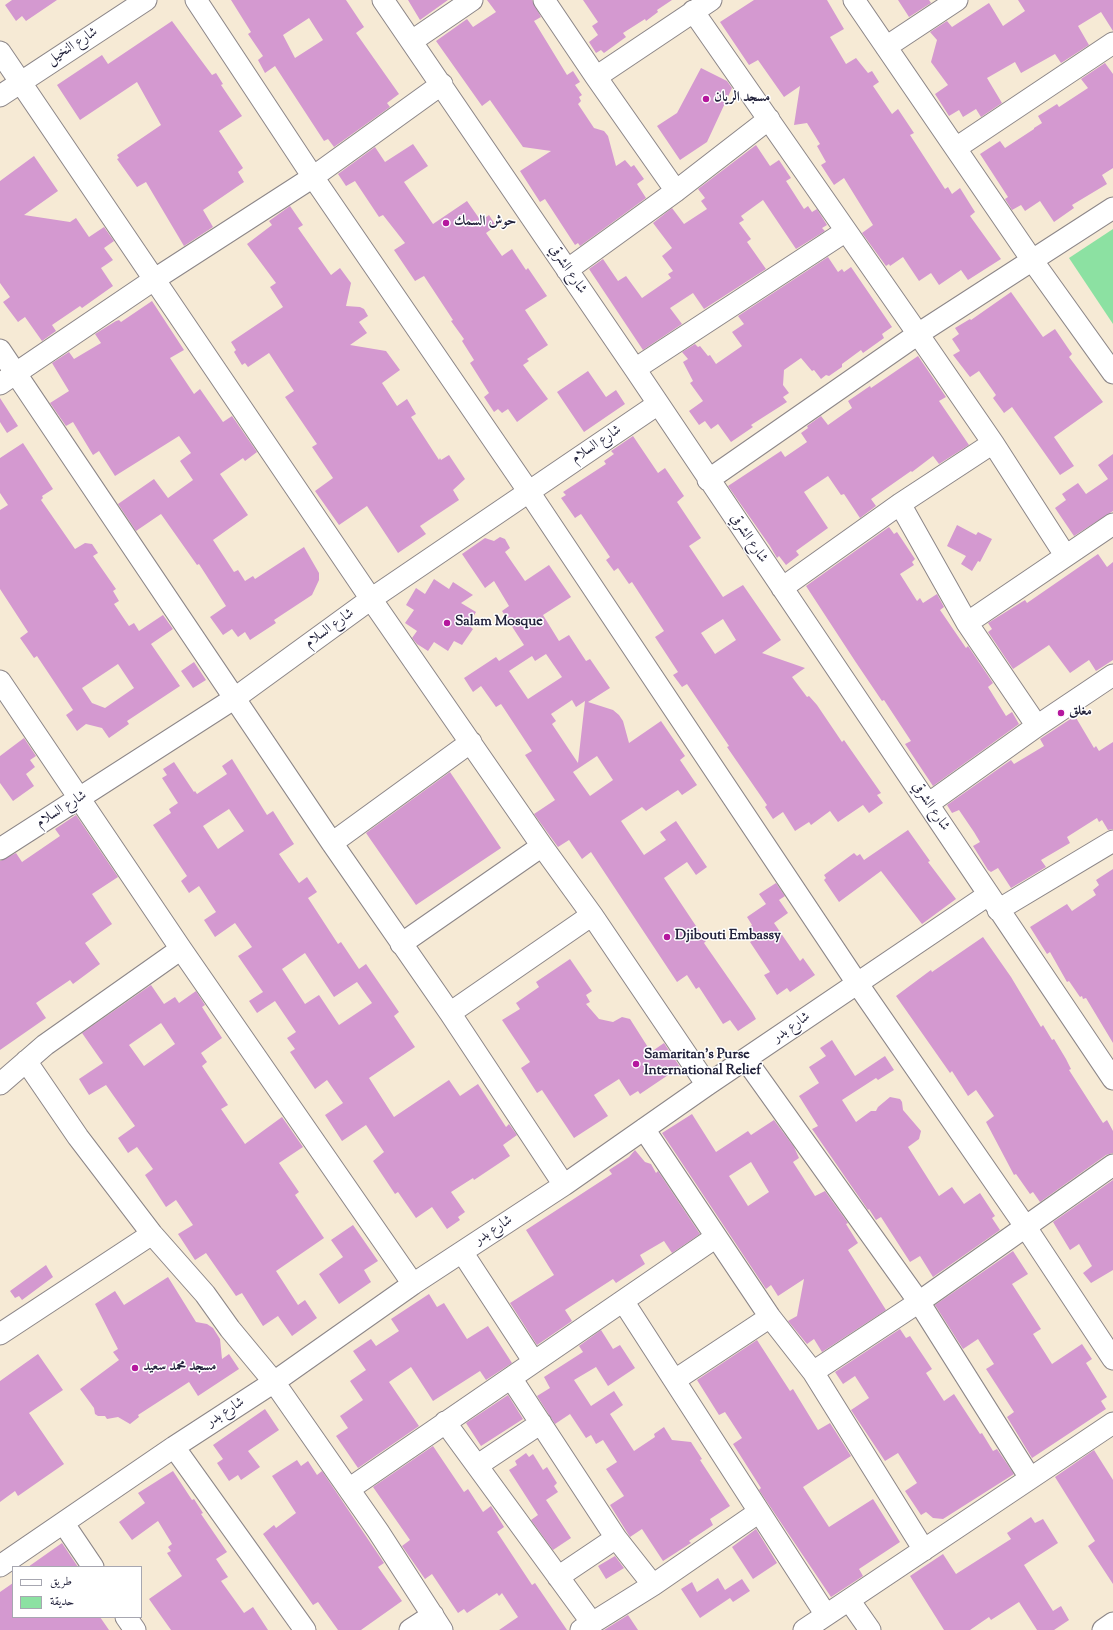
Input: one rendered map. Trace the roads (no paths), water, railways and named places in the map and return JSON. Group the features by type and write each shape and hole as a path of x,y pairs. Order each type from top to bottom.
{"street":[{"name":"شارع النخيل","path":"0,96 20,81 146,0"},
{"path":"196,0 313,177 529,492 857,983 1025,1226 1113,1359"},
{"name":"شارع الشرقي","path":"383,0 442,84 635,369 708,480 1113,1078"},
{"path":"412,41 472,0"},
{"path":"544,0 676,191"},
{"path":"596,77 711,0"},
{"path":"854,0 1032,260 1113,373"},
{"path":"886,47 957,0"},
{"path":"693,12 769,119 993,443 1065,555"},
{"path":"956,148 1113,43"},
{"path":"0,52 371,599 542,846 592,915 707,1085"},
{"path":"8,378 155,279 313,177 442,84"},
{"path":"567,270 676,191 769,119"},
{"path":"708,480 918,334 1113,208"},
{"path":"635,369 846,231"},
{"path":"0,350 8,378 235,698 332,843 450,1013 564,1185"},
{"name":"شارع السلام","path":"0,850 235,698 371,599 658,404"},
{"path":"782,588 900,504 993,443"},
{"path":"900,504 967,623 1037,726"},
{"path":"967,623 1065,555 1113,524"},
{"path":"928,804 1037,726 1113,675"},
{"path":"0,681 181,949 413,1284"},
{"path":"332,843 471,742"},
{"name":"شارع بدر","path":"0,1566 64,1524 174,1447 274,1382 413,1284 564,1185 857,983 993,902 1113,841"},
{"path":"401,944 542,846"},
{"path":"450,1013 592,915"},
{"path":"0,1084 45,1044 181,949"},
{"path":"746,1060 918,1302 1030,1478"},
{"path":"26,1061 78,1137 152,1234 205,1294 230,1329 274,1382 349,1489 438,1623 410,1630"},
{"path":"644,1130 770,1317 813,1372 924,1550"},
{"path":"813,1372 918,1302 1113,1165"},
{"path":"1,1332 152,1234"},
{"path":"349,1489 716,1237"},
{"path":"462,1252 534,1362"},
{"path":"623,1301 826,1615"},
{"path":"675,1380 770,1317"},
{"path":"511,1378 616,1538 652,1585"},
{"path":"445,1422 478,1465 558,1578 586,1626 652,1585 759,1512"},
{"path":"478,1465 541,1423"},
{"path":"804,1630 1113,1423"},
{"path":"174,1447 305,1630"},
{"path":"64,1524 92,1566"},
{"path":"558,1578 616,1538"},
{"path":"849,1600 870,1630"},
{"path":"127,1618 135,1630"},
{"path":"1103,1630 1113,1623"}],"place":[{"name":"مسجد الريان","path":"706,99"},
{"name":"حوش السمك","path":"446,223"},
{"name":"Salam Mosque","path":"447,623"},
{"name":"مغلق","path":"1061,713"},
{"name":"Djibouti Embassy","path":"667,937"},
{"name":"Samaritan’s Purse International Relief","path":"636,1064"},
{"name":"مسجد محمد سعيد","path":"135,1368"}]}
